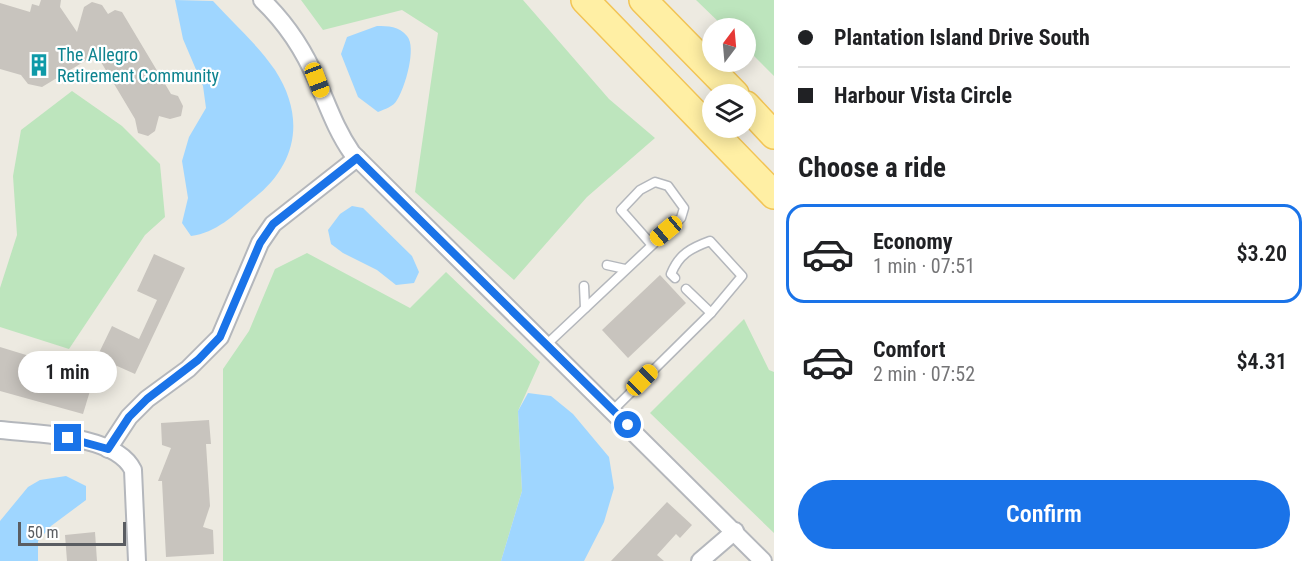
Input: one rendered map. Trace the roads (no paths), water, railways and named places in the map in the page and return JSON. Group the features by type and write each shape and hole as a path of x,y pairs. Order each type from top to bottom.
{"main road":[{"path":"585,0 774,195"},
{"path":"643,0 725,84"},
{"path":"756,116 774,135"}],"street":[{"path":"262,0 289,30 303,52 336,129 357,158 763,561"},
{"path":"108,449 129,417 147,399 202,357 220,337 260,243 273,224 357,158"},
{"path":"0,430 42,432 108,449 120,453 129,461 133,470 136,561"},
{"path":"700,561 735,531"}],"lane":[{"path":"546,345 681,218 684,208 668,186 655,182 640,190 621,210 651,244"},
{"path":"613,410 711,314 742,276 710,241 689,249 682,256 671,274 675,278"},
{"path":"607,265 625,269"},
{"path":"584,286 585,308"},
{"path":"686,290 711,314"}],"water":[{"path":"175,0 213,1 245,34 275,70 285,88 291,106 293,123 292,140 287,156 268,186 224,222 209,231 191,236 182,223 188,198 182,161 189,137 206,108 203,86 183,39"},
{"path":"377,26 400,30 410,41 411,49 409,68 397,100 389,108 378,112 358,97 341,54 347,37"},
{"path":"352,206 363,208 412,256 419,272 414,283 396,285 377,270 343,253 331,244 328,230 340,214"},
{"path":"528,393 551,396 573,414 609,457 614,488 604,522 584,561 501,561 522,491 518,411"},
{"path":"66,476 86,486 86,500 51,526 38,541 38,561 0,561 0,521 28,487 40,480"}],"place":[{"name":"The Allegro Retirement Community","path":"39,65"}]}
